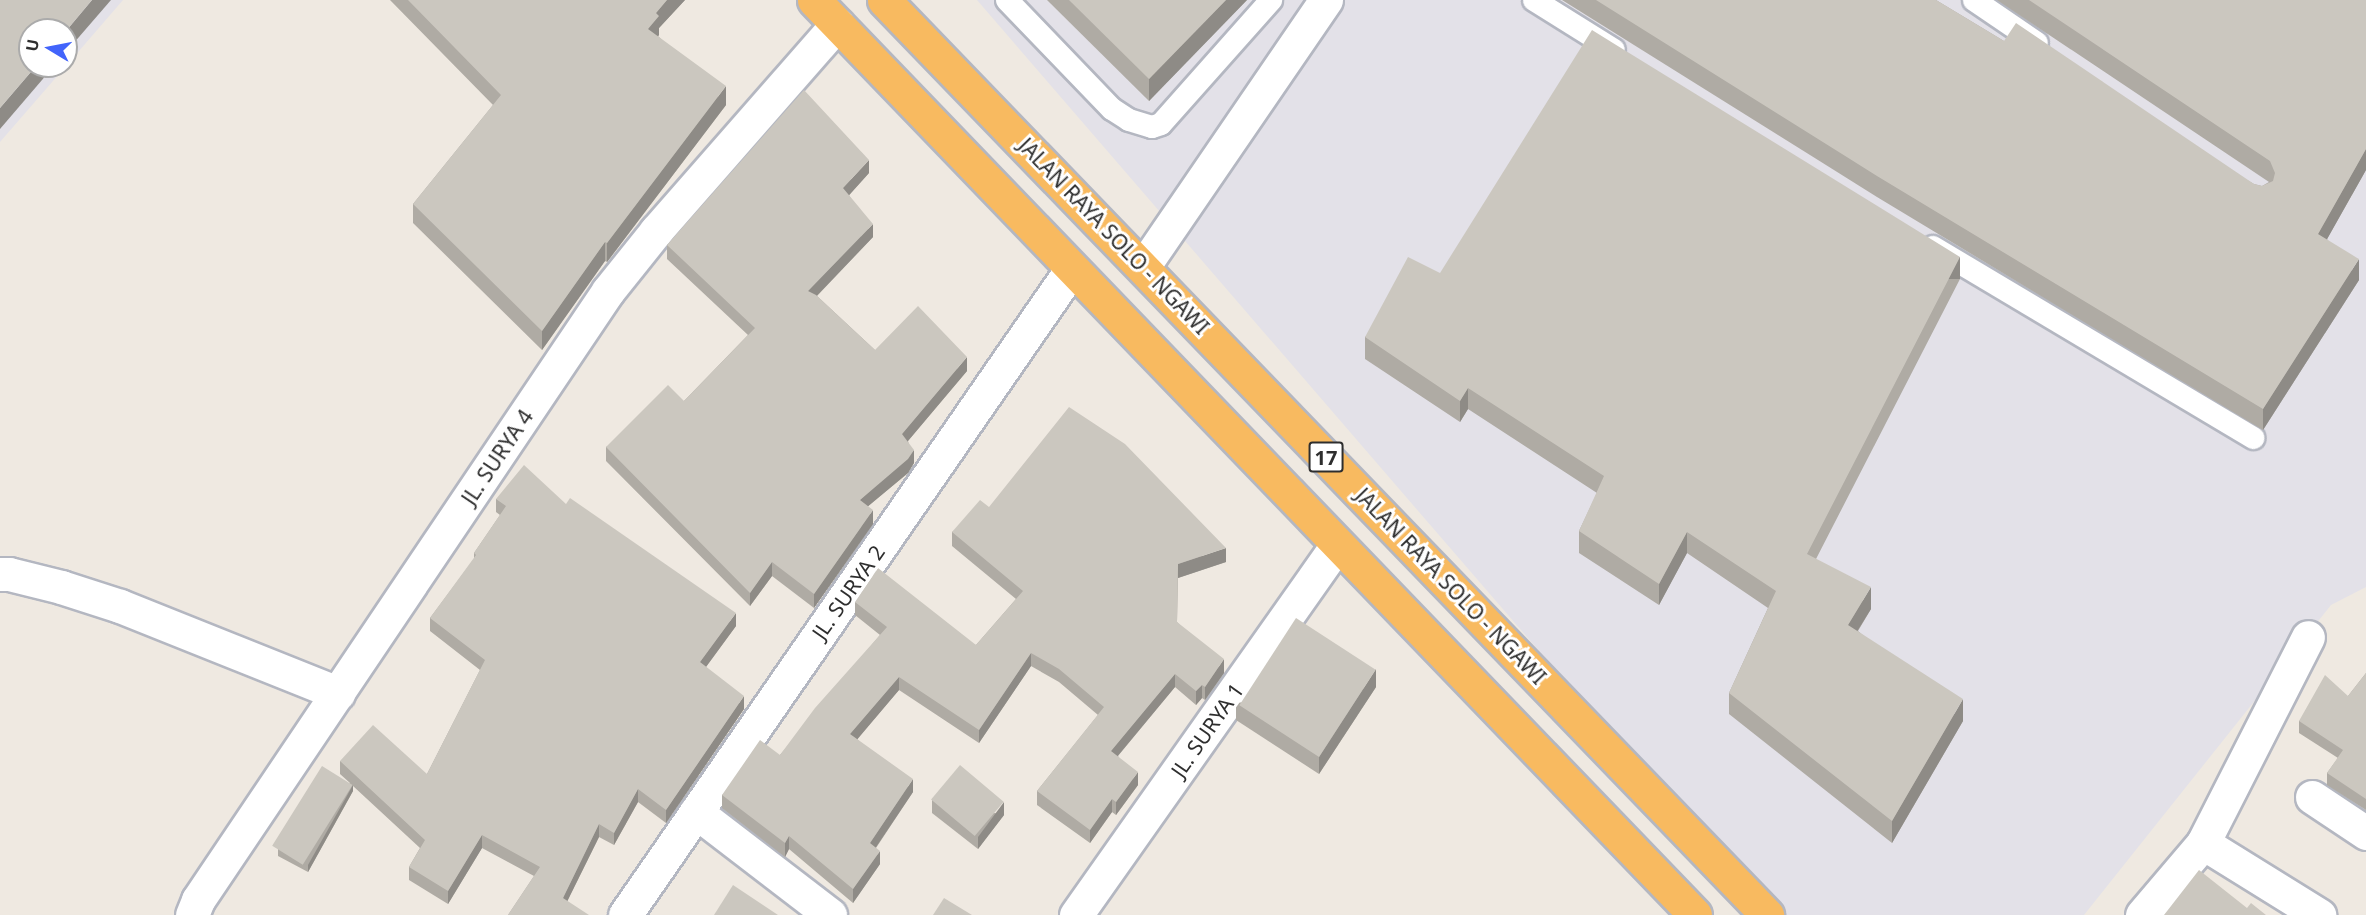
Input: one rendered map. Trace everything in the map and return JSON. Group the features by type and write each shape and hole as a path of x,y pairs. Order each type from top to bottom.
{"highway":[{"name":"17","path":"814,0 1071,270 1695,915"},
{"name":"JALAN RAYA SOLO - NGAWI","path":"884,0 1767,915"}],"street":[{"path":"1143,267 1326,0"},
{"name":"JL. SURYA 4","path":"192,915 198,900 608,291 656,231 837,24"},
{"name":"JL. SURYA 2","path":"625,915 1071,270"},
{"name":"JL. SURYA 1","path":"1076,915 1337,545"},
{"path":"0,574 50,585 120,606 338,693"},
{"path":"2142,915 2203,843 2308,637"},
{"path":"2312,797 2366,833"},
{"path":"696,812 830,915"},
{"path":"2203,843 2319,915"}],"lane":[{"path":"1007,0 1112,109 1141,126 1152,127 1161,124 1271,0"},
{"path":"1534,0 1636,63"},
{"path":"1974,0 2053,54"},
{"path":"1910,233 2253,438"}],"shaded area":[{"path":"0,0 123,0 78,52 78,18 18,18 18,78 56,78 0,142"},
{"path":"977,0 2366,0 2366,587 2331,605 2084,915 1767,915"}],"building":[{"path":"0,0 92,0 77,18 18,18 18,78 26,78 0,108"},
{"path":"408,0 667,0 656,13 659,16 648,29 726,86 607,243 605,242 542,331 413,204 501,95"},
{"path":"1069,0 1226,0 1149,79"},
{"path":"1596,0 1936,0 2004,41 2016,23 2254,184 2262,186 2273,181 2275,173 2270,161 2029,0 2366,0 2366,149 2318,234 2359,259 2263,409 1877,176"},
{"path":"1592,30 1960,257 1807,554 1871,587 1848,625 1963,699 1892,821 1729,693 1776,591 1687,532 1659,584 1579,531 1604,476 1468,388 1460,401 1365,337 1408,257 1440,273"},
{"path":"804,90 869,160 843,188 873,224 808,291 816,295 875,350 918,306 967,357 902,434 914,450 908,459 860,500 873,510 814,594 772,562 750,593 606,447 668,385 684,401 755,328 667,245"},
{"path":"1069,407 1125,444 1226,548 1178,564 1177,622 1224,659 1205,687 1202,685 1196,691 1175,674 1111,751 1138,772 1116,802 1112,799 1090,830 1037,791 1104,707 1059,669 1031,653 979,730 899,677 850,734 913,779 870,843 880,851 853,889 789,836 785,843 722,795 760,740 780,755 815,708 887,627 855,602 878,568 976,645 1023,591 952,532 980,500 989,507"},
{"path":"524,465 566,504 570,498 736,613 700,662 744,696 666,810 638,789 614,833 599,824 563,898 589,915 508,915 540,867 482,835 448,891 409,867 425,840 340,761 373,725 427,774 485,660 430,618 476,555 474,553 506,506 496,499"},
{"path":"1296,618 1376,670 1319,757 1239,705"},
{"path":"2366,673 2366,799 2327,773 2343,750 2299,721 2325,675 2348,696"},
{"path":"960,765 1004,802 975,836 931,799"},
{"path":"322,766 353,785 303,865 272,846"},
{"path":"2199,870 2247,908 2251,903 2266,915 2164,915"},
{"path":"733,885 778,915 714,915"},
{"path":"944,898 972,915 933,915"}]}
